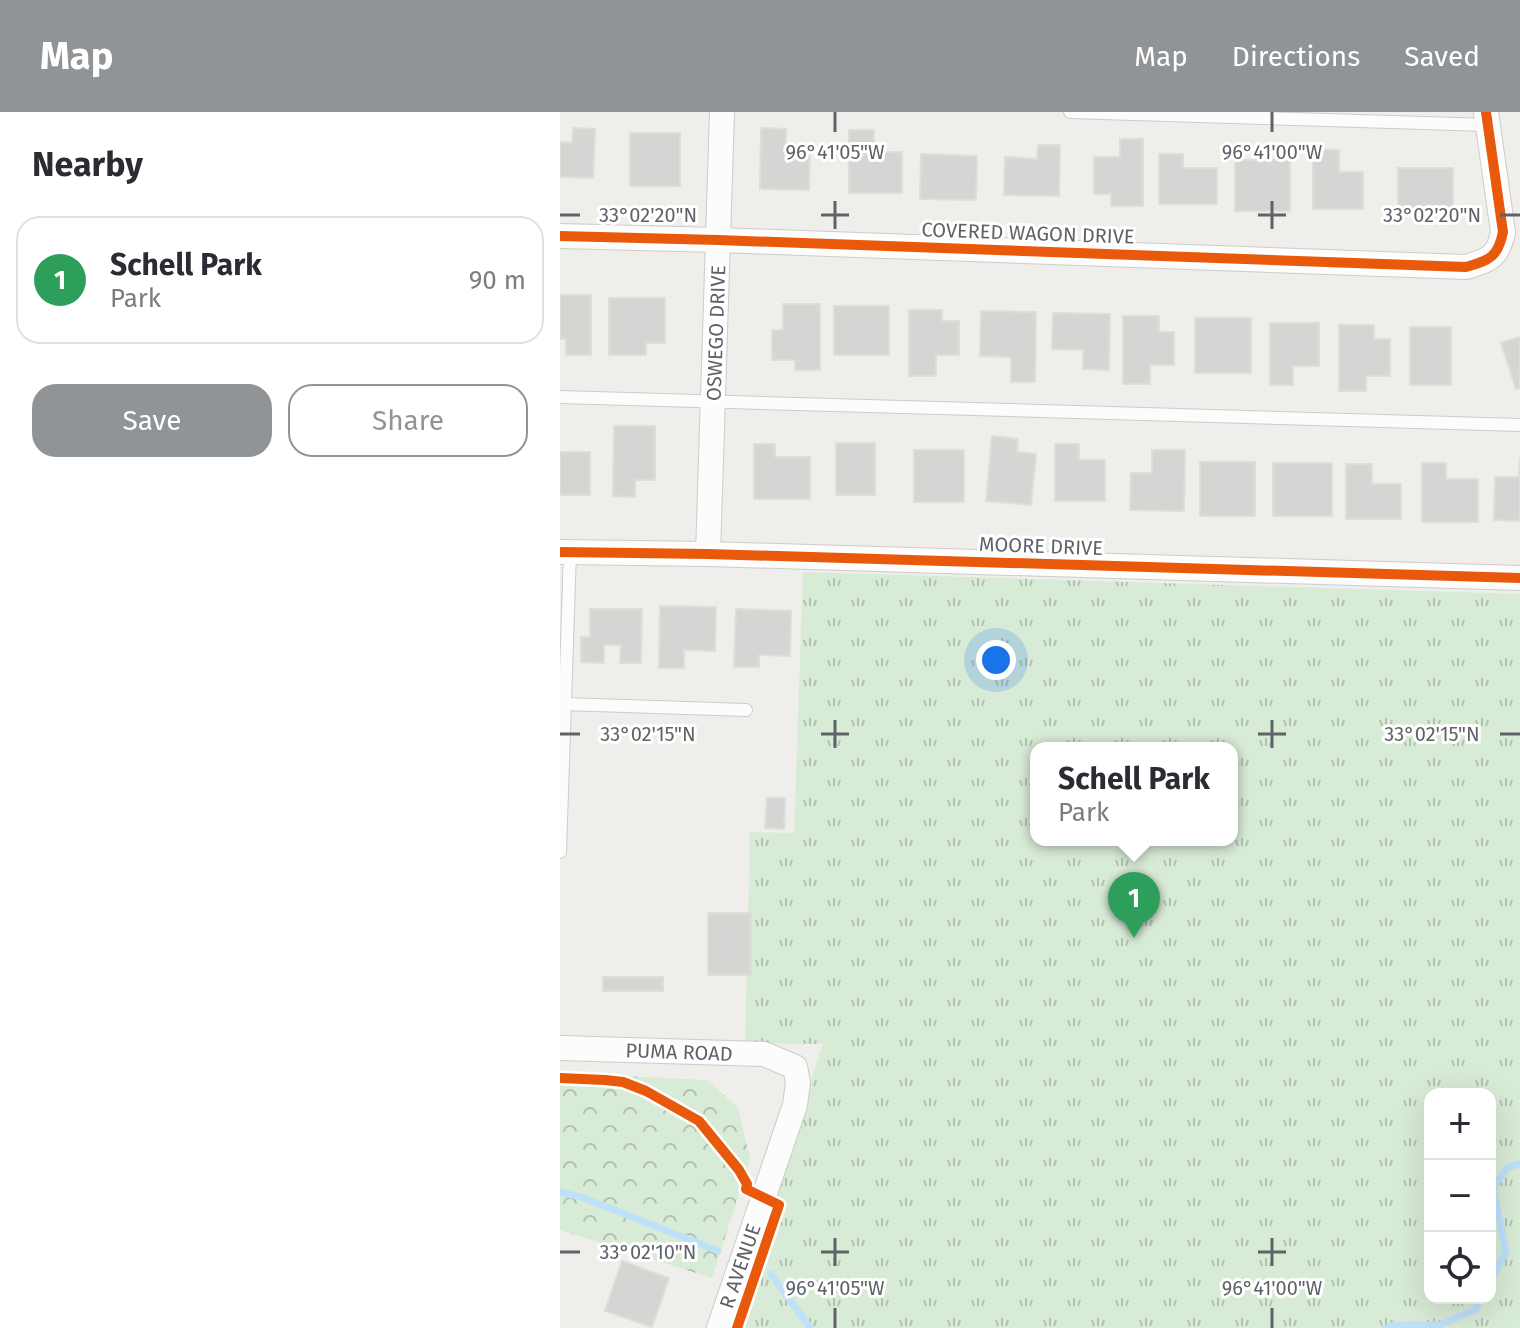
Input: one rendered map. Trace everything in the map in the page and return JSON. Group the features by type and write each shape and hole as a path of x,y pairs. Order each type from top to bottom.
{"street":[{"name":"OSWEGO DRIVE","path":"708,554 722,112"},
{"name":"COVERED WAGON DRIVE","path":"560,236 1466,267 1492,257 1500,248 1503,232 1487,118"},
{"name":"MOORE DRIVE","path":"565,552 1520,578"},
{"name":"PUMA ROAD","path":"560,1048 764,1054 795,1067"},
{"name":"R AVENUE","path":"719,1328 795,1105 798,1083 795,1067"}],"lane":[{"path":"1070,112 1487,118"},
{"path":"560,397 1520,425"},
{"path":"560,852 565,552"},
{"path":"564,704 746,710"}],"green space":[{"path":"803,572 1520,594 1520,1328 727,1328 823,1044 745,1043 750,832 794,833"},
{"path":"560,1073 707,1080 738,1108 750,1159 712,1278 560,1230"}],"building":[{"path":"573,128 595,129 593,178 560,177 560,142 572,143"},
{"path":"761,128 786,129 786,147 810,147 809,190 760,189"},
{"path":"849,130 874,130 874,152 902,152 902,193 849,193"},
{"path":"630,133 680,133 680,186 630,186"},
{"path":"1120,139 1143,139 1143,206 1111,206 1111,194 1094,194 1094,157 1120,157"},
{"path":"1038,145 1060,145 1059,196 1004,195 1005,157 1037,159"},
{"path":"1313,150 1339,150 1339,172 1363,172 1363,209 1313,209"},
{"path":"921,154 977,156 976,200 920,199"},
{"path":"1159,154 1183,154 1183,168 1217,168 1217,204 1159,204"},
{"path":"1235,160 1290,160 1290,211 1235,211"},
{"path":"1398,168 1453,168 1453,211 1398,211"},
{"path":"560,295 591,295 591,355 566,355 566,339 560,339"},
{"path":"609,298 665,298 665,343 646,343 646,355 609,355"},
{"path":"783,304 820,304 820,370 795,370 795,360 772,360 772,330 783,330"},
{"path":"834,306 889,306 889,355 834,355"},
{"path":"909,310 942,310 942,321 959,321 959,355 936,355 936,376 909,376"},
{"path":"981,311 1036,312 1035,382 1011,382 1011,357 980,356"},
{"path":"1053,313 1110,314 1109,370 1083,369 1083,350 1052,349"},
{"path":"1123,316 1159,316 1159,332 1174,332 1174,365 1150,365 1150,384 1123,384"},
{"path":"1195,318 1251,318 1251,373 1195,373"},
{"path":"1270,323 1319,323 1319,366 1293,366 1293,385 1270,385"},
{"path":"1339,325 1374,325 1374,339 1390,339 1390,376 1366,376 1366,391 1339,391"},
{"path":"1410,327 1451,327 1451,385 1410,385"},
{"path":"1520,337 1520,388 1516,389 1501,343"},
{"path":"614,426 655,426 655,480 635,480 635,497 613,496"},
{"path":"992,436 1018,439 1017,452 1036,454 1031,505 986,501"},
{"path":"836,443 875,443 875,495 836,495"},
{"path":"754,444 775,444 775,457 810,457 810,499 754,499"},
{"path":"1055,444 1079,444 1079,460 1105,460 1105,501 1055,501"},
{"path":"914,450 964,450 964,502 914,502"},
{"path":"1152,450 1185,450 1184,511 1130,510 1131,473 1152,473"},
{"path":"560,452 590,452 590,495 560,495"},
{"path":"1520,457 1520,521 1494,520 1495,477 1519,477"},
{"path":"1200,462 1255,462 1255,516 1200,516"},
{"path":"1273,463 1332,463 1332,516 1273,516"},
{"path":"1422,463 1446,463 1446,479 1478,479 1478,522 1422,522"},
{"path":"1346,464 1372,464 1372,484 1401,484 1401,519 1346,519"},
{"path":"660,606 716,607 715,651 684,650 684,668 659,668"},
{"path":"590,609 642,609 641,663 620,663 621,645 604,645 604,663 581,662 581,637 590,637"},
{"path":"736,609 791,611 790,656 759,655 759,667 734,667"},
{"path":"767,798 785,798 784,829 765,828"},
{"path":"708,913 751,913 751,975 708,975"},
{"path":"603,977 663,977 663,991 603,991"},
{"path":"622,1261 669,1278 652,1327 605,1311"}],"waterway":[{"path":"1496,1271 1506,1252 1493,1188 1508,1167 1520,1164"},
{"path":"560,1192 584,1198 718,1251"},
{"path":"771,1274 810,1328"},
{"path":"1386,1328 1394,1325 1440,1325 1475,1310 1478,1304"}],"cycle path":[{"path":"560,236 1466,267 1492,256 1503,232 1486,112"},
{"path":"560,552 1520,578"},
{"path":"560,1078 623,1082 646,1091 699,1121 739,1170 747,1184 746,1189 779,1205 737,1328"}],"place":[{"name":"Schell Park","path":"1134,938"}]}
